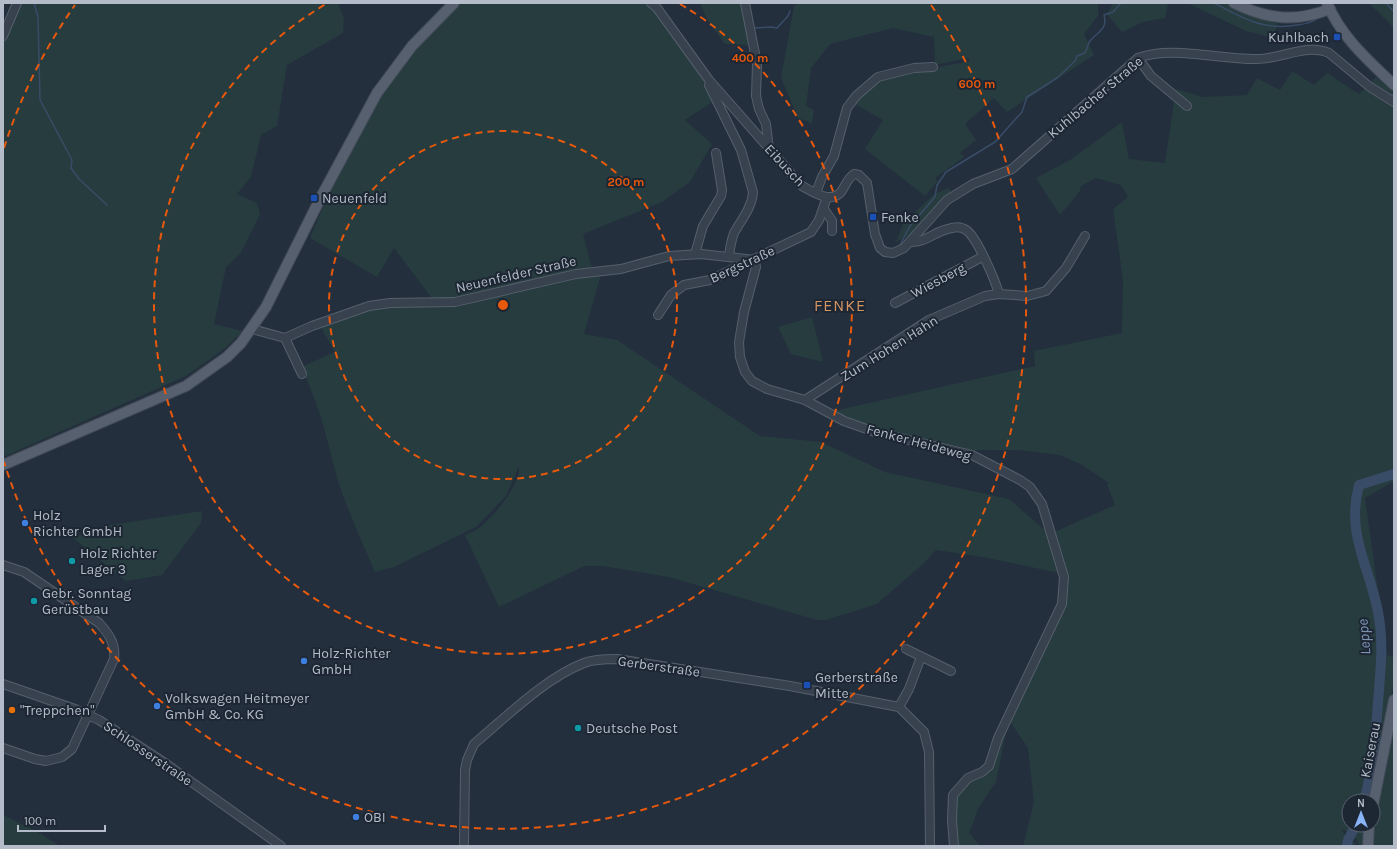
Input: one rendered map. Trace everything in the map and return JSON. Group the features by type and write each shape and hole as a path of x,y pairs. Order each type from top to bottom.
{"main road":[{"path":"3,464 186,386 227,357 241,343 252,329 272,296 321,197 377,93 412,46 454,3"},
{"path":"1234,3 1251,12 1280,18 1303,17 1329,6 1342,30 1354,45 1394,85"},
{"name":"Kaiserau","path":"1375,793 1394,700"},
{"path":"1368,846 1369,833"}],"street":[{"path":"3,36 17,3"},
{"name":"Eibusch","path":"651,3 657,8 709,80 802,186 816,194 827,197"},
{"path":"745,3 757,64 756,96 759,109 766,124 769,149"},
{"name":"Kuhlbacher Straße","path":"910,242 947,200 973,184 1012,169 1138,58 1150,53 1258,59 1310,49 1323,50 1329,53 1370,87 1394,102"},
{"path":"1138,58 1151,76 1187,106"},
{"path":"816,194 822,177 834,156 847,108 856,96 878,77 914,68 933,67"},
{"path":"709,80 709,85 741,150 753,192 748,210 734,234 729,256"},
{"path":"695,254 703,226 721,196 722,190 716,152"},
{"path":"827,197 837,195 842,191 848,178 854,174 859,175 867,182 875,234 880,248 885,252 893,253 904,248 910,242 919,242 947,229 958,227 967,231 974,240 993,275 999,294"},
{"name":"Bergstraße","path":"658,315 678,288 684,285 710,280 739,267 746,262 756,260 764,254 804,237 816,226 824,209 827,197"},
{"path":"824,209 832,221 832,231"},
{"name":"Zum Hohen Hahn","path":"804,400 929,320 985,296 999,294 1027,296 1046,291 1066,268 1085,236"},
{"name":"Neuenfelder Straße","path":"286,338 312,326 369,306 390,303 455,302 568,275 621,269 669,256 695,254 729,256 756,260"},
{"name":"Wiesberg","path":"894,303 982,257"},
{"name":"Fenker Heideweg","path":"756,260 756,267 744,312 739,342 740,357 744,372 752,381 767,389 804,400 844,421 875,432 972,455 1020,480 1030,487 1042,504 1064,577 1062,604 998,738 989,766 982,772 968,778 953,795 952,815 954,846"},
{"path":"252,329 286,338 302,374"},
{"path":"3,565 24,572 99,623 109,634 115,653 114,659 89,715 72,749 62,757 46,761 35,759 3,748"},
{"path":"906,649 951,671"},
{"path":"921,657 909,689 899,706 924,732 929,752 930,846"},
{"name":"Gerberstraße","path":"464,846 465,770 467,760 474,744 556,677 584,663 609,659 648,663 899,706"},
{"name":"Schlosserstraße","path":"3,684 89,715 165,763 281,846"}],"green space":[{"path":"20,3 338,3 344,19 343,33 287,65 277,126 261,135 251,177 237,194 257,203 260,214 240,254 226,267 214,324 243,331 224,349 186,376 3,457 3,42"},
{"path":"459,3 648,3 655,10 694,66 714,101 685,120 712,144 690,182 662,202 583,234 592,269 467,298 434,301 394,248 377,277 310,238 337,174 386,86 414,48"},
{"path":"700,3 744,3 751,45 725,44 707,19"},
{"path":"799,3 1098,3 1098,16 1084,34 1094,55 1007,112 994,98 965,124 976,140 960,153 964,157 935,178 938,181 925,196 865,149 883,120 853,103 868,87 886,77 970,61 968,58 935,65 934,37 893,28 830,44 811,68 806,106 814,110 812,123 798,118 781,78 794,6"},
{"path":"1113,3 1168,3 1165,18 1143,22 1122,32 1107,14"},
{"path":"1187,3 1226,3 1256,17 1277,23 1274,38 1246,31"},
{"path":"1369,3 1394,3 1394,28"},
{"path":"1292,71 1314,85 1327,73 1359,94 1376,77 1394,93 1394,481 1365,498 1387,655 1394,657 1394,682 1372,793 1341,793 1341,833 1344,833 1357,846 1023,846 1034,802 1028,748 1009,720 1064,604 1066,566 1054,532 1115,505 1107,484 1109,483 1082,465 1060,455 1017,450 956,450 887,434 829,412 1035,366 1034,351 1122,333 1123,280 1113,209 1128,197 1121,185 1096,178 1081,186 1080,191 1060,215 1036,178 1070,160 1122,122 1129,159 1165,163 1176,89 1203,97 1247,95 1257,78 1280,90"},
{"path":"949,188 952,193 919,231 896,242 903,224 934,194"},
{"path":"601,274 584,334 617,340 760,436 821,442 885,472 1009,499 1047,532 1059,573 983,557 936,550 924,563 877,604 826,620 817,620 669,577 603,566 584,566 499,607 465,535 479,528 499,508 516,481 519,473 519,466 506,496 476,527 394,567 375,572 342,493 318,409 308,381 301,367 335,352 320,326 366,309 392,305 444,306 574,276"},
{"path":"812,317 823,362 791,354 778,327"},
{"path":"202,511 201,523 162,575 126,581 73,538 111,525"},
{"path":"1394,716 1394,846 1373,846 1373,833 1381,833 1380,793"},
{"path":"1007,727 996,782 979,807 969,833 980,846 956,846 955,799 966,784 991,770"},
{"path":"3,815 36,831 60,846 3,846"},
{"path":"1348,833 1365,833 1363,846 1360,846 1356,839"}],"waterway":[{"path":"34,3 38,17 40,100 72,160 71,168 79,179 107,205"},
{"path":"900,245 910,226 935,197 937,185 946,172 995,142 1022,112 1027,97 1057,78 1075,61 1077,56 1085,53 1090,41 1102,30 1105,24 1104,15 1113,12 1121,3"},
{"path":"1214,3 1244,18 1263,25 1285,26 1305,24 1317,19"},
{"path":"1386,3 1394,12"},
{"path":"753,28 777,28 788,16 790,11"},
{"name":"Leppe","path":"1366,793 1370,774 1377,718 1381,645 1376,601 1357,537 1355,521 1356,503 1359,485 1394,474"},
{"name":"Leppe","path":"1347,846 1352,833"}],"place":[{"name":"Kuhlbach","path":"1337,37"},
{"name":"Neuenfeld","path":"314,198"},
{"name":"Fenke","path":"873,217"},
{"name":"Holz Richter GmbH","path":"25,523"},
{"name":"Holz Richter Lager 3","path":"72,561"},
{"name":"Gebr. Sonntag Gerüstbau","path":"34,601"},
{"name":"Holz-Richter GmbH","path":"304,661"},
{"name":"Gerberstraße Mitte","path":"807,685"},
{"name":"Volkswagen Heitmeyer GmbH & Co. KG","path":"157,706"},
{"name":"\"Treppchen\"","path":"12,710"},
{"name":"Deutsche Post","path":"578,728"},
{"name":"OBI","path":"356,817"}],"district":[{"name":"FENKE","path":"840,305"}]}
